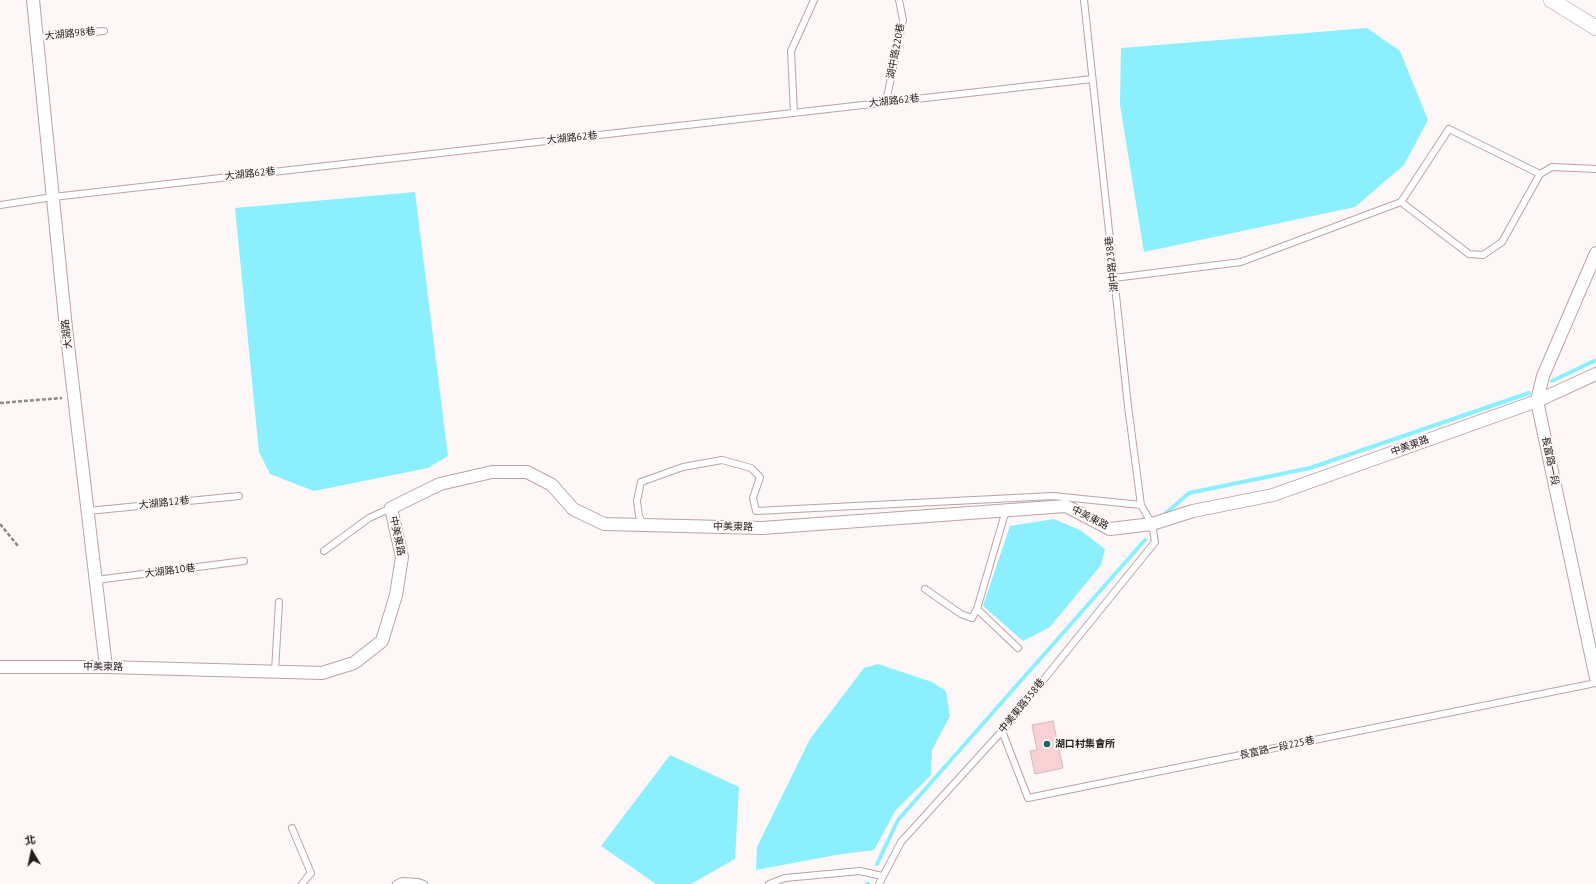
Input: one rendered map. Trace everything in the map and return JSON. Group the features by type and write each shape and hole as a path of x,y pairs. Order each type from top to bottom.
{"street":[{"name":"大湖路","path":"33,0 66,328 106,667"},
{"path":"1552,0 1596,28"},
{"name":"長富路一段","path":"1596,253 1543,376 1537,401 1596,678"},
{"name":"中美東路","path":"0,667 106,667 322,673 354,663 382,641 396,595 402,557 391,508 440,484 492,472 527,472 552,485 573,509 604,524 762,528 1066,506 1110,530 1152,524 1193,511 1273,495 1537,401 1596,374"}],"lane":[{"path":"794,113 791,51 814,0"},
{"name":"湖中路220巷","path":"886,102 903,20 900,0"},
{"name":"湖中路238巷","path":"1084,0 1114,278 1141,505 1152,524"},
{"name":"大湖路98巷","path":"37,37 104,31"},
{"name":"大湖路62巷","path":"0,205 53,197 1092,79"},
{"path":"1114,278 1241,262 1401,202 1449,129 1540,174"},
{"path":"1401,202 1469,254 1483,255 1502,242 1540,174 1552,167 1596,169"},
{"path":"644,526 638,516 638,500 641,482 683,468 722,460 751,468 760,477 753,498 756,511 1053,496 1141,505"},
{"name":"大湖路12巷","path":"88,511 240,496"},
{"path":"324,551 369,518 391,508"},
{"path":"925,589 961,614 972,618 978,609 1006,510"},
{"name":"中美東路358巷","path":"879,884 901,842 1002,731 1155,542 1152,524"},
{"name":"大湖路10巷","path":"96,580 244,561"},
{"path":"275,671 279,602"},
{"path":"978,609 1018,648"},
{"name":"長富路一段225巷","path":"1002,731 1028,798 1596,683"},
{"path":"292,828 311,873 302,884"},
{"path":"769,884 786,878 860,871 882,876"},
{"path":"396,884 402,880 424,884"}],"path":[{"path":"0,403 74,397"},
{"path":"0,524 18,546"}],"water":[{"path":"1367,28 1400,51 1428,120 1404,165 1355,207 1144,252 1120,105 1121,48"},
{"path":"415,192 448,456 428,468 314,491 270,474 259,452 235,208"},
{"path":"1054,519 1080,530 1105,549 1101,565 1050,627 1023,641 983,606 1010,526"},
{"path":"878,664 932,682 946,691 950,716 932,750 931,775 896,810 874,850 836,855 756,870 757,847 810,739 864,668"},
{"path":"670,755 739,787 735,859 691,884 656,884 601,846"}],"building":[{"name":"湖口村集會所","path":"1053,721 1063,768 1035,774 1030,751 1037,750 1032,725"}],"waterway":[{"path":"1552,381 1596,360"},
{"path":"1166,513 1189,493 1310,468 1529,393"},
{"path":"877,864 898,820 1145,540"}],"place":[{"name":"湖口村集會所","path":"1047,744"}]}
